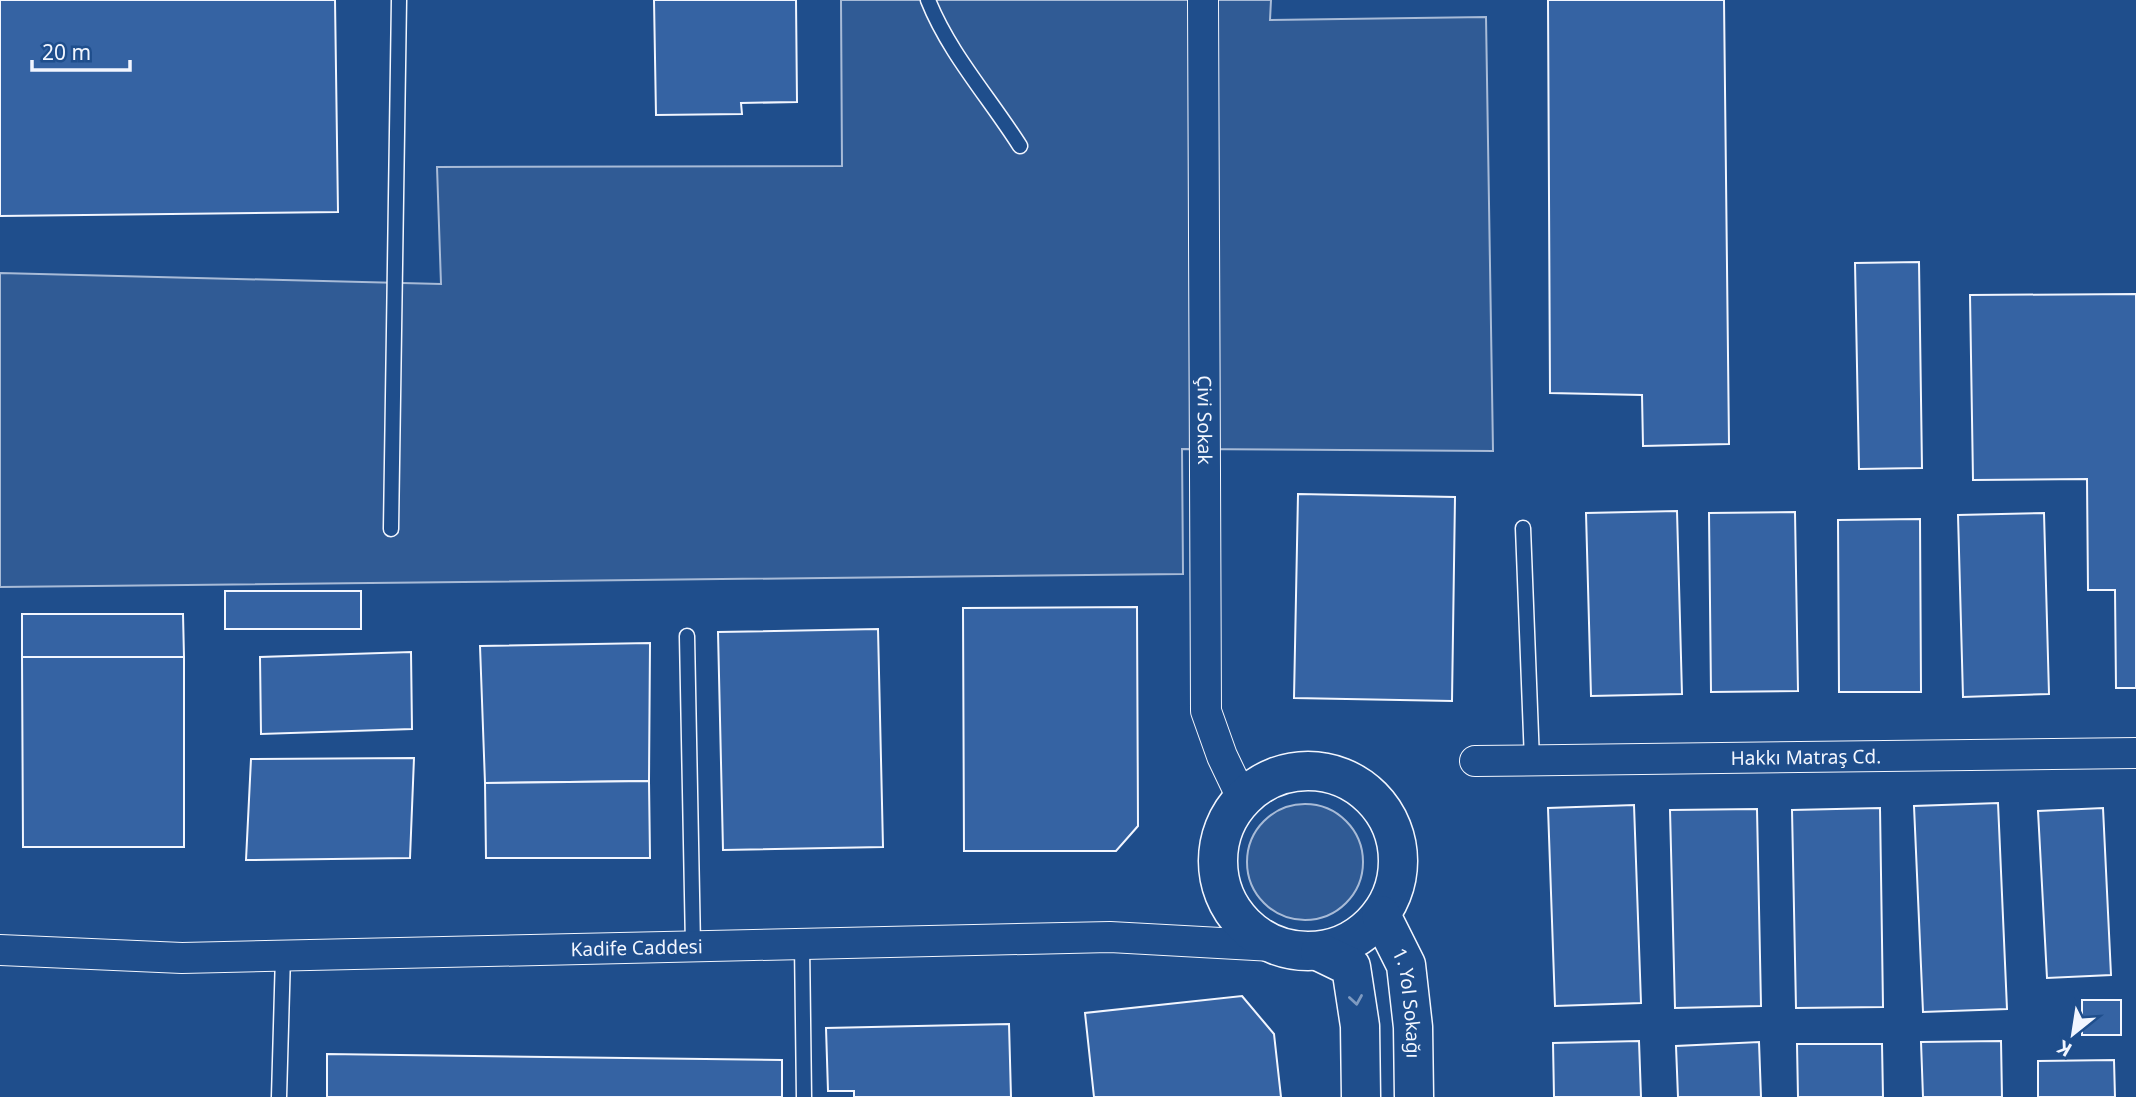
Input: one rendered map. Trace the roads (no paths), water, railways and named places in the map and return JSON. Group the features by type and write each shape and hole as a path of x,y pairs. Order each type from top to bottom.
{"street":[{"name":"Çivi Sokak","path":"1203,0 1206,711 1222,756 1242,798"},
{"name":"Hakkı Matraş Cd.","path":"1475,761 2136,753"},
{"path":"1320,952 1354,940 1381,915 1395,888 1399,858 1388,820 1377,803 1354,783 1325,772 1295,771 1266,780 1242,798 1225,823 1217,851 1219,880 1230,908 1249,931 1273,946 1320,952 1351,967 1360,1026 1361,1097"},
{"name":"1. Yol Sokağı","path":"1381,915 1406,965 1413,1027 1414,1097"},
{"name":"Kadife Caddesi","path":"0,950 182,958 1110,937 1273,946"}],"lane":[{"path":"391,529 399,0"},
{"path":"928,0 942,34 987,94 1020,146"},
{"path":"1523,528 1532,761"},
{"path":"687,636 692,946"},
{"path":"802,944 804,1097"},
{"path":"279,1097 283,956"}]}
